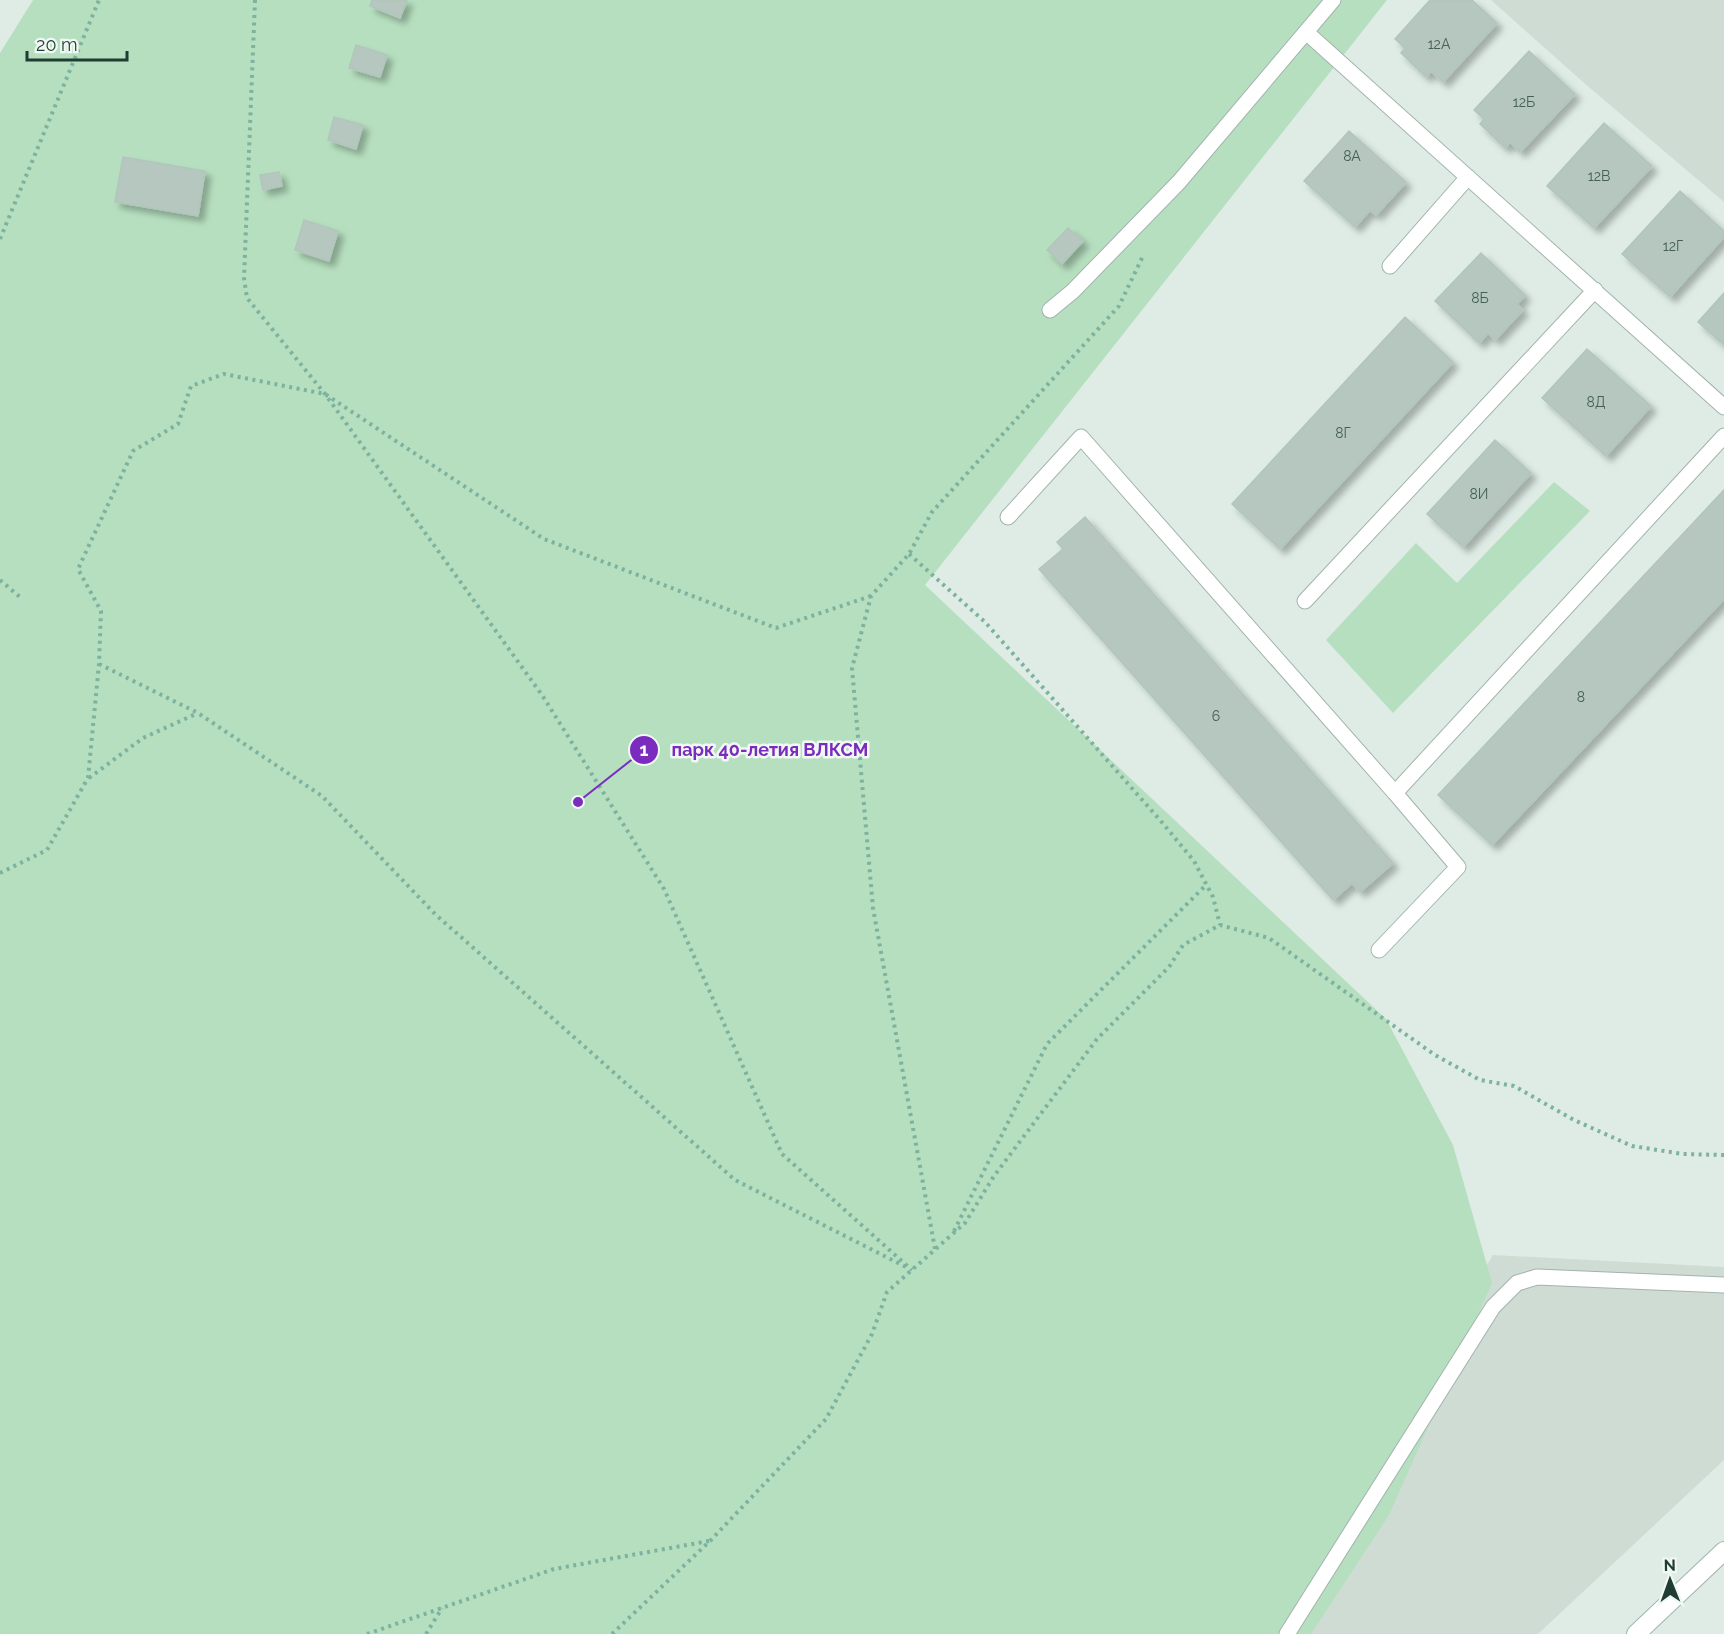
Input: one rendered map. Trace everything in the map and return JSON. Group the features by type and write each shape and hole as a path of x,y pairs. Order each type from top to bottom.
{"street":[{"path":"1636,1634 1724,1551"}],"lane":[{"path":"1050,310 1073,291 1179,182 1333,0"},
{"path":"1306,32 1724,407"},
{"path":"1390,266 1468,177"},
{"path":"1305,601 1595,290"},
{"path":"1395,793 1724,436"},
{"path":"1008,517 1081,437 1395,793 1458,867 1378,950"},
{"path":"1287,1634 1493,1307 1517,1283 1537,1277 1724,1286"}],"path":[{"path":"0,239 99,0"},
{"path":"255,0 244,278 247,298 325,394 542,695 664,889 782,1154 912,1270"},
{"path":"935,1250 873,908 852,668 871,596 909,554 932,512 1119,306 1144,255"},
{"path":"0,873 47,850 88,778 99,664 101,611 78,569 133,451 178,424 191,386 224,374 325,394 544,539 776,628 871,596"},
{"path":"909,554 985,622 1160,820 1194,861 1213,897 1220,925"},
{"path":"0,580 21,598"},
{"path":"99,664 198,713 322,796 435,914 735,1180 912,1270"},
{"path":"88,778 143,738 198,713"},
{"path":"952,1234 1047,1044 1206,885"},
{"path":"612,1634 710,1541 826,1419 872,1334 887,1292 965,1223 994,1176 1097,1039 1170,967 1183,945 1220,925 1269,938 1436,1055 1480,1080 1514,1086 1575,1120 1632,1146 1683,1154 1724,1155"},
{"path":"367,1634 554,1569 710,1541"},
{"path":"426,1634 442,1608"}],"shaded area":[{"path":"1491,0 1724,0 1724,202 1583,82"},
{"path":"1493,1255 1724,1267 1724,1460 1538,1634 1259,1634"}],"green space":[{"path":"33,0 1387,0 925,585 1386,1019 1453,1145 1492,1283 1389,1515 1311,1634 0,1634 0,53"},
{"path":"1554,482 1590,511 1393,713 1326,640 1416,543 1457,583"}],"building":[{"path":"372,0 407,0 400,18 370,6"},
{"path":"1430,0 1472,0 1497,23 1443,82 1431,71 1426,77 1401,53 1405,48 1395,39"},
{"path":"356,45 387,55 380,77 349,68"},
{"path":"1529,51 1575,94 1520,152 1510,142 1505,148 1480,124 1484,119 1474,110"},
{"path":"334,117 363,125 356,149 328,140"},
{"path":"1604,123 1652,166 1594,228 1547,186"},
{"path":"1349,131 1406,182 1376,215 1370,210 1355,227 1304,181"},
{"path":"123,157 205,171 198,216 115,202"},
{"path":"279,172 282,186 263,190 260,175"},
{"path":"1680,191 1724,231 1724,237 1670,297 1622,254"},
{"path":"304,220 338,231 329,261 295,250"},
{"path":"1068,228 1083,241 1062,264 1047,250"},
{"path":"1481,253 1525,295 1517,304 1523,310 1495,340 1488,333 1479,343 1435,301"},
{"path":"1724,293 1724,345 1698,322"},
{"path":"1405,317 1453,362 1280,549 1232,504"},
{"path":"1587,349 1651,406 1606,456 1542,398"},
{"path":"1495,440 1531,473 1463,547 1427,514"},
{"path":"1724,490 1724,599 1492,845 1438,795"},
{"path":"1085,517 1393,863 1360,892 1352,883 1333,900 1039,569 1063,549 1057,542"}],"place":[{"name":"парк 40-летия ВЛКСМ","path":"578,802"}]}
